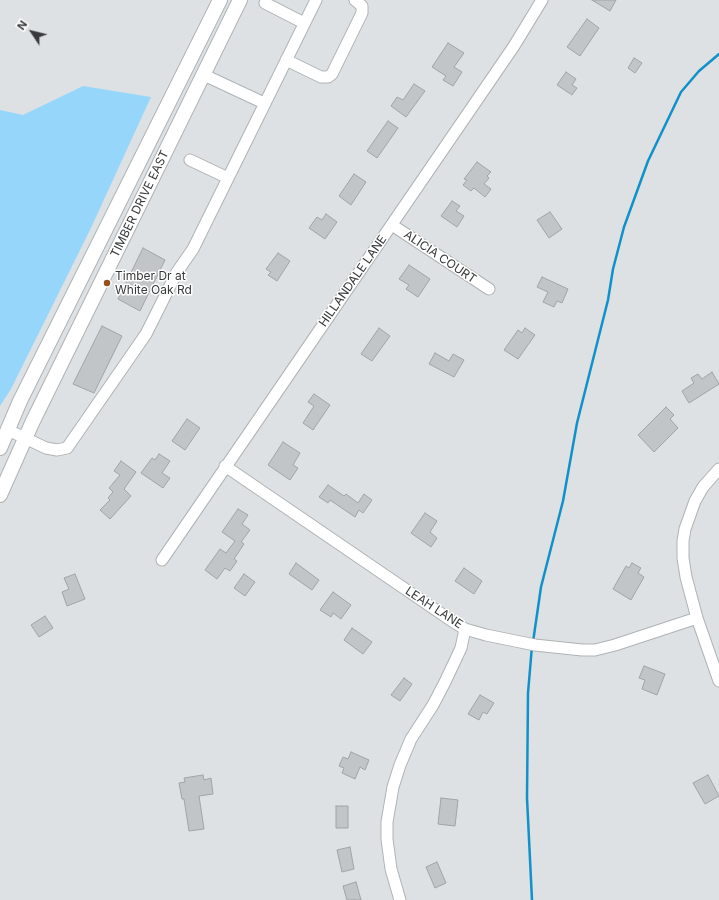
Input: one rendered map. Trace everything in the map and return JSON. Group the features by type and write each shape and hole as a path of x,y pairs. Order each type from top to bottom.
{"main road":[{"name":"TIMBER DRIVE EAST","path":"0,448 27,388 220,0"},
{"name":"TIMBER DRIVE EAST","path":"0,495 25,437 240,0"}],"street":[{"path":"8,430 46,448 57,450 67,448 146,334 177,272 193,249 316,0"},
{"path":"286,60 321,77 328,77 332,74 362,13 362,6 355,0"},
{"name":"HILLANDALE LANE","path":"162,560 514,46 542,0"},
{"path":"265,3 304,23"},
{"path":"204,75 264,103"},
{"path":"190,160 228,178"},
{"name":"ALICIA COURT","path":"392,225 489,289"},
{"name":"LEAH LANE","path":"225,466 452,621 465,628 486,635 535,646 595,650 615,645 697,618"},
{"path":"719,469 703,487 689,515 684,542 683,558 697,618 719,681"},
{"path":"400,900 391,869 387,839 387,822 393,787 400,764 411,739 434,705 461,648 465,628"}],"shaded area":[{"path":"83,86 151,97 90,230 11,389 0,406 0,110 23,115"}],"building":[{"path":"592,0 616,0 610,11"},
{"path":"587,19 599,28 580,56 567,47"},
{"path":"448,43 464,53 454,67 462,72 453,86 443,80 446,76 432,67"},
{"path":"634,58 642,63 635,73 628,68"},
{"path":"566,72 576,79 572,85 577,88 572,95 557,85"},
{"path":"414,84 425,91 406,117 391,106 397,97 403,100"},
{"path":"388,121 398,128 377,158 367,151"},
{"path":"477,162 491,172 487,176 489,178 484,184 491,189 485,197 474,188 471,191 463,185 467,180 464,179"},
{"path":"354,174 366,182 351,205 339,196"},
{"path":"452,201 460,206 456,211 464,216 457,227 441,216"},
{"path":"550,212 562,229 549,238 537,220"},
{"path":"326,214 337,222 325,239 309,228 317,217 322,220"},
{"path":"143,248 165,260 140,311 118,299"},
{"path":"278,253 290,261 277,281 268,275 271,272 266,269"},
{"path":"409,265 430,279 418,297 406,289 409,285 399,279"},
{"path":"542,277 568,289 562,303 557,301 554,307 543,302 548,292 537,287"},
{"path":"102,326 122,336 94,393 73,384"},
{"path":"379,328 390,336 372,361 361,354"},
{"path":"525,328 535,335 518,359 504,350 518,330 522,333"},
{"path":"435,353 449,361 453,354 464,360 454,377 429,364"},
{"path":"712,372 719,384 689,403 682,391 694,383 691,378 698,374 702,379"},
{"path":"314,394 330,405 313,430 303,423 314,406 308,402"},
{"path":"666,407 674,415 670,419 678,428 654,452 638,435"},
{"path":"187,419 200,428 185,450 172,441"},
{"path":"283,442 300,453 293,465 298,468 290,480 268,465"},
{"path":"159,454 170,461 162,473 170,478 163,488 141,473 152,458 155,460"},
{"path":"121,461 136,472 124,489 131,496 110,519 100,510 110,500 108,498 113,492 109,488 120,475 114,471"},
{"path":"328,485 344,496 346,494 358,503 364,494 372,500 363,513 359,510 355,517 330,500 328,503 319,497"},
{"path":"238,509 248,515 242,524 250,530 241,542 244,544 234,559 237,561 230,571 225,568 217,579 205,570 220,549 226,553 235,541 222,532"},
{"path":"425,513 437,521 430,532 437,538 431,547 411,533"},
{"path":"296,563 319,580 312,590 289,574"},
{"path":"632,563 641,568 638,573 644,577 631,600 613,589 626,566 629,568"},
{"path":"464,568 482,581 474,594 455,581"},
{"path":"75,574 85,599 67,606 62,592 69,589 64,578"},
{"path":"244,574 255,582 245,596 234,588"},
{"path":"333,592 351,605 341,619 333,613 331,617 320,610"},
{"path":"45,616 53,628 39,637 31,625"},
{"path":"352,628 372,642 363,654 344,640"},
{"path":"644,666 665,674 657,695 642,689 645,680 639,678"},
{"path":"404,678 412,684 400,701 391,695"},
{"path":"480,695 494,703 487,714 483,712 479,720 468,714"},
{"path":"351,752 369,760 365,770 360,767 355,779 342,773 344,768 339,766 343,757 348,759"},
{"path":"203,775 204,780 211,778 213,794 199,796 204,829 189,831 184,799 182,799 179,783 185,782 184,778"},
{"path":"708,775 719,796 705,804 693,783"},
{"path":"441,798 458,800 455,826 438,824"},
{"path":"336,806 348,806 348,828 336,828"},
{"path":"350,847 354,869 342,872 337,850"},
{"path":"437,862 446,883 435,888 426,867"},
{"path":"356,882 361,900 347,900 343,886"}],"waterway":[{"path":"533,642 541,587 563,501 577,423 608,300 613,269 624,227 648,161 681,92 699,71 719,54"},
{"path":"532,646 528,693 527,798 532,900"}],"place":[{"name":"Timber Dr at White Oak Rd","path":"107,283"}]}
